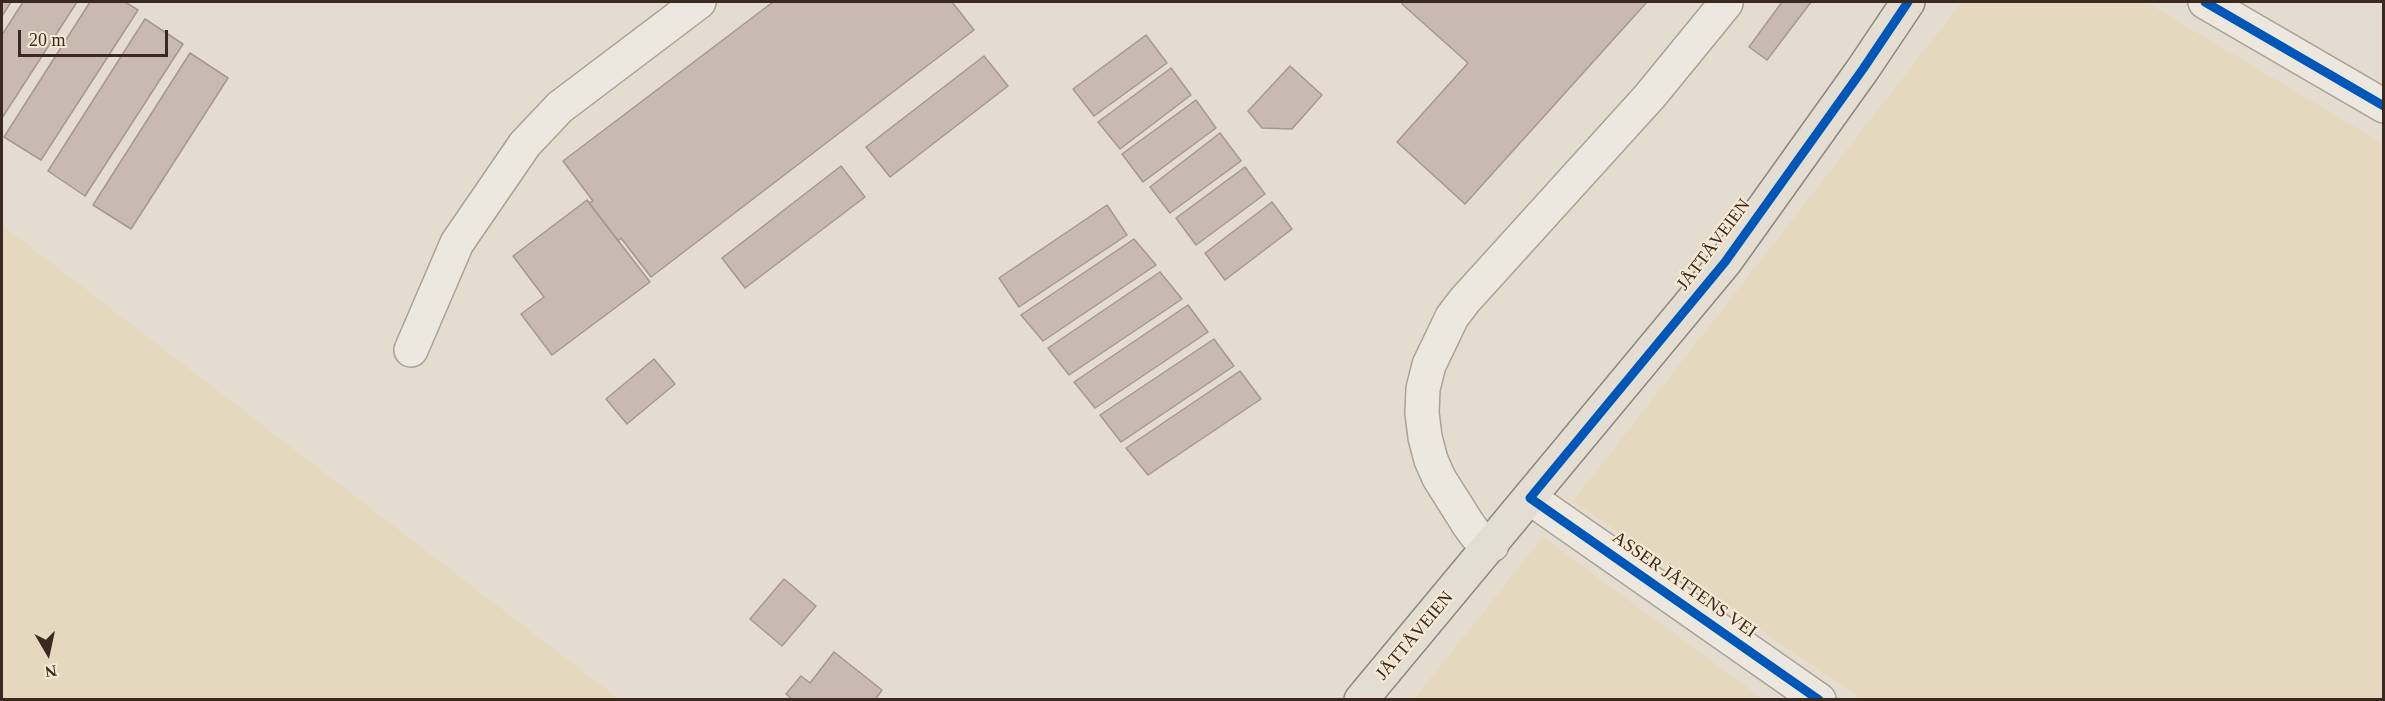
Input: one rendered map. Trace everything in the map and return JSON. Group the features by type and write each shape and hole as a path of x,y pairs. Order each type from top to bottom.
{"main road":[{"name":"JÅTTÅVEIEN","path":"1361,699 1725,262 1908,2"}],"street":[{"path":"411,350 457,243 525,144 560,107 699,2"},
{"path":"2205,2 2384,106"},
{"path":"1491,545 1476,535 1468,524 1439,478 1431,460 1422,413 1423,389 1428,365 1452,317 1650,96 1726,3"},
{"name":"ASSER JÅTTENS VEI","path":"1530,498 1819,699"}],"shaded area":[{"path":"1962,2 2146,2 2383,144 2383,699 1861,699 1573,501"},
{"path":"2,225 619,699 2,699"},
{"path":"1543,537 1763,699 1414,699"}],"building":[{"path":"2,2 11,2 2,16"},
{"path":"23,2 77,2 2,118 2,35"},
{"path":"90,2 125,2 138,10 41,160 4,137"},
{"path":"773,2 952,2 974,30 651,277 621,238 618,241 589,203 593,201 563,161"},
{"path":"1404,2 1647,2 1465,204 1397,142 1468,63 1402,4"},
{"path":"1782,2 1811,2 1767,60 1749,47"},
{"path":"145,19 183,44 85,196 48,171"},
{"path":"1146,35 1167,63 1094,116 1073,89"},
{"path":"190,53 228,78 131,229 93,205"},
{"path":"984,56 1008,86 890,177 866,147"},
{"path":"1290,66 1322,95 1292,129 1262,128 1248,111"},
{"path":"1171,68 1191,95 1120,149 1098,122"},
{"path":"1196,100 1216,128 1143,182 1122,154"},
{"path":"1220,133 1241,161 1170,213 1150,187"},
{"path":"841,166 865,197 745,288 722,258"},
{"path":"1245,167 1265,194 1196,245 1176,218"},
{"path":"587,200 650,282 552,355 521,314 544,297 513,256"},
{"path":"1272,202 1292,229 1225,280 1205,253"},
{"path":"1107,205 1127,235 1019,307 999,278"},
{"path":"1134,239 1156,265 1043,341 1021,315"},
{"path":"1160,272 1182,299 1069,375 1048,348"},
{"path":"1188,305 1208,332 1095,408 1074,382"},
{"path":"1214,339 1234,366 1121,442 1100,415"},
{"path":"654,359 675,384 627,424 606,399"},
{"path":"1240,371 1261,399 1148,475 1126,448"},
{"path":"784,579 816,606 782,646 750,619"},
{"path":"834,652 882,690 875,700 793,700 786,694 801,676 810,683"}],"cycle path":[{"path":"1819,700 1530,498 1725,262 1908,2"},
{"path":"2205,2 2384,106"}]}
